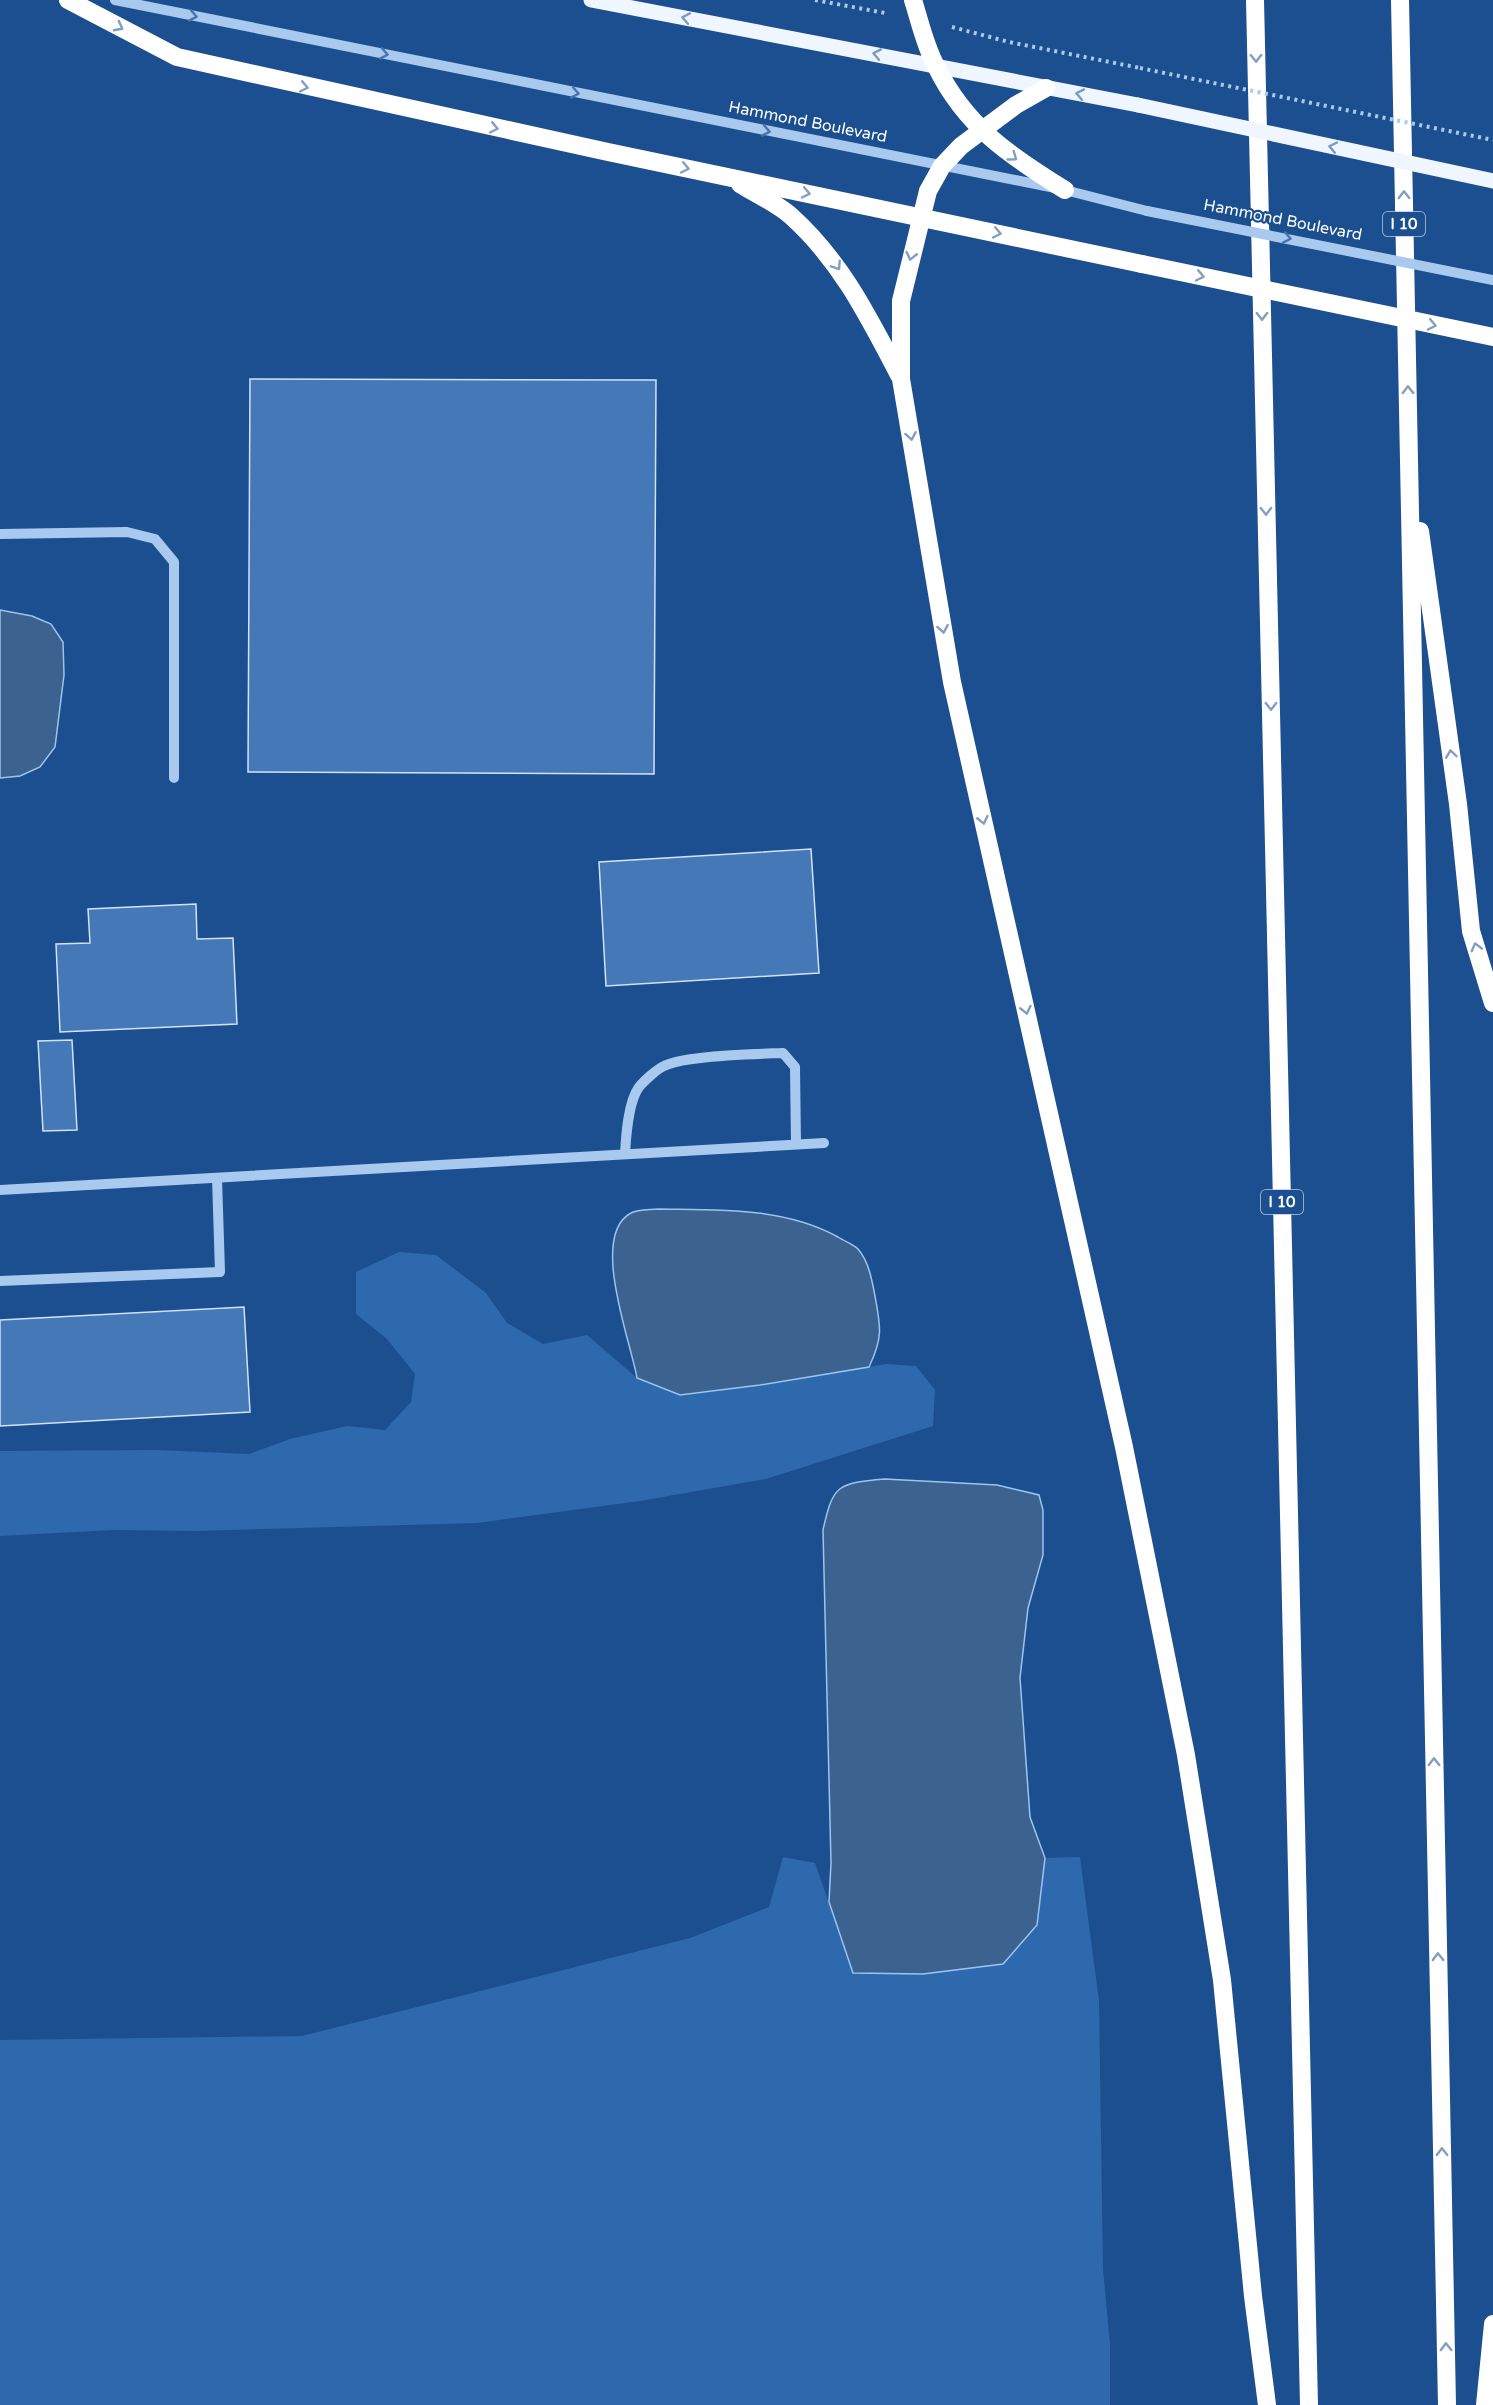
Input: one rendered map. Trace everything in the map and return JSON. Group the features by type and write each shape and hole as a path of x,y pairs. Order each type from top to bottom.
{"highway":[{"path":"68,0 177,57 312,89 1493,337"},
{"path":"913,0 935,65 954,98 981,131 1011,157 1065,190"},
{"name":"I 10","path":"1255,0 1310,2405"},
{"name":"I 10","path":"1400,0 1447,2405"},
{"path":"1046,88 961,146 942,166 928,191 901,301 901,379 952,682 1124,1447 1186,1755 1222,1980 1253,2296 1267,2405"},
{"path":"728,177 789,214 829,254 860,301 901,379"},
{"path":"1409,448 1456,792 1471,931 1493,1003"},
{"path":"1485,2405 1493,2324"}],"main road":[{"path":"591,0 1138,105 1493,180"}],"street":[{"name":"Hammond Boulevard","path":"115,0 1065,190 1147,211 1493,280"},
{"path":"0,534 128,532 155,539 174,562 174,778"},
{"path":"625,1154 626,1128 639,1088 663,1066 699,1059 763,1054 783,1053 795,1067 796,1144"},
{"path":"0,1190 824,1143"},
{"path":"0,1281 220,1272 217,1178"}],"path":[{"path":"815,0 1493,141"}],"shaded area":[{"path":"0,610 32,616 51,624 63,642 64,675 55,747 40,767 20,776 0,778"},
{"path":"658,1209 728,1210 773,1215 817,1227 856,1247 870,1271 879,1317 879,1340 869,1367 760,1385 680,1395 637,1378 616,1290 613,1243 619,1225 631,1213"},
{"path":"399,1252 436,1255 486,1293 507,1323 543,1344 587,1335 637,1378 760,1385 886,1364 916,1366 935,1390 933,1426 766,1479 640,1501 477,1523 196,1531 114,1530 0,1536 0,1451 156,1450 249,1454 290,1439 347,1426 385,1430 411,1402 415,1374 387,1339 356,1314 356,1272"},
{"path":"885,1479 997,1485 1039,1495 1043,1510 1043,1555 1028,1608 1020,1678 1030,1817 1045,1858 1037,1925 1003,1964 923,1974 853,1973 829,1902 831,1863 823,1530 830,1503 840,1489 857,1482"},
{"path":"783,1857 815,1863 853,1973 923,1974 1003,1964 1037,1925 1045,1858 1080,1857 1099,2001 1103,2269 1110,2345 1110,2405 0,2405 0,2040 302,2036 690,1938 769,1907"}],"building":[{"path":"250,379 656,380 654,774 248,772"},
{"path":"811,849 819,973 606,986 599,862"},
{"path":"196,904 197,939 233,938 237,1024 60,1032 56,944 90,943 88,909"},
{"path":"72,1040 77,1130 43,1131 38,1041"},
{"path":"244,1307 250,1412 0,1426 0,1320"}]}
